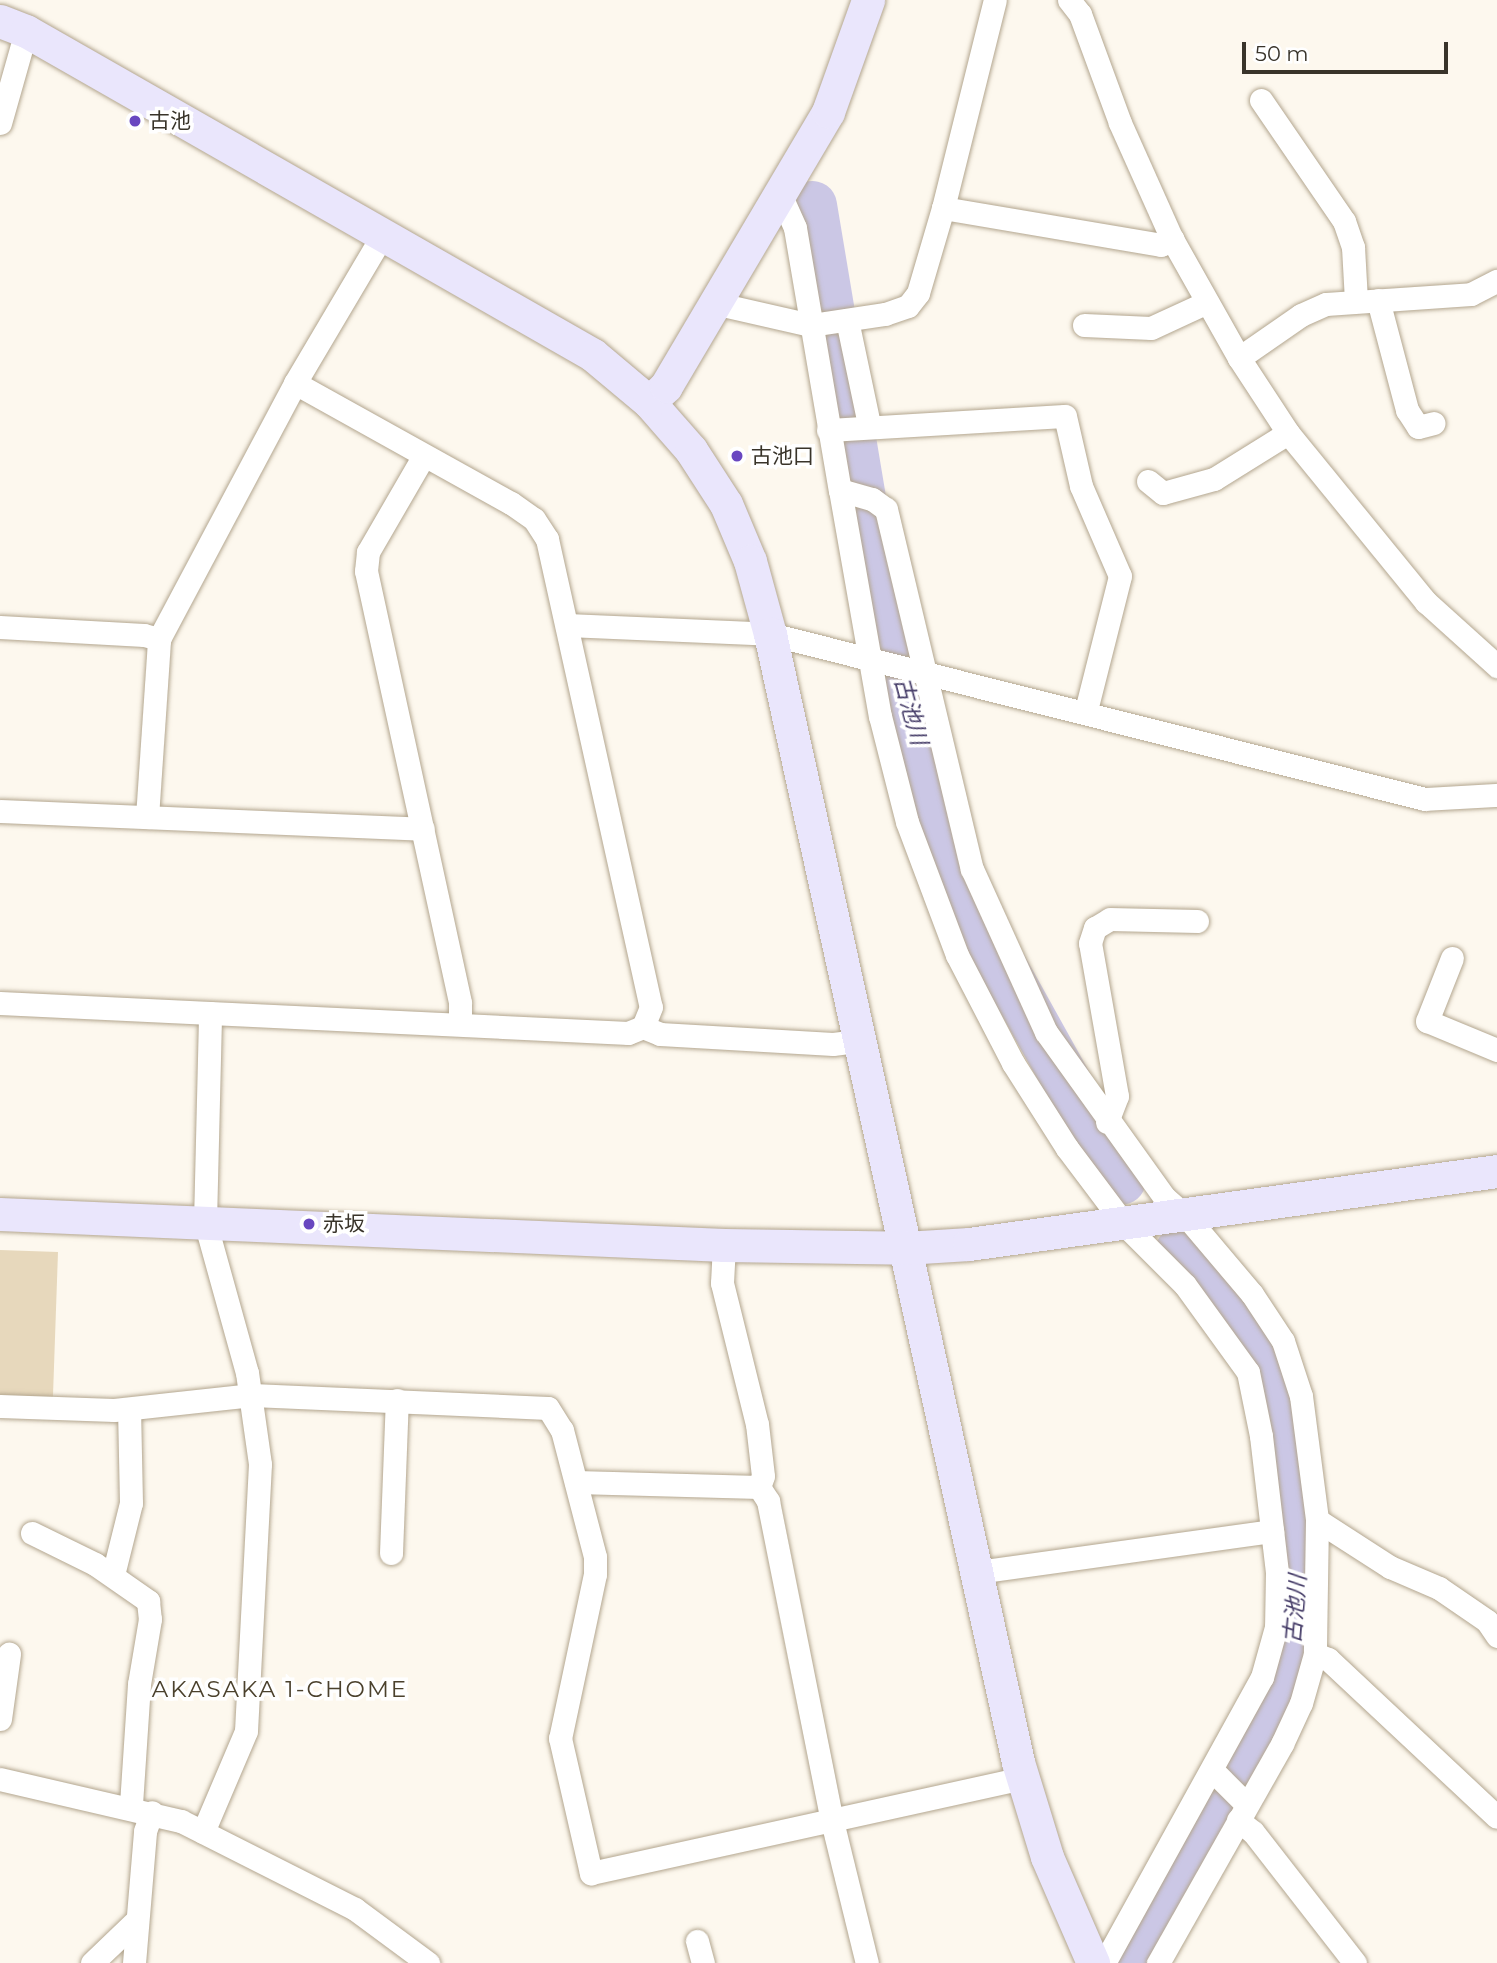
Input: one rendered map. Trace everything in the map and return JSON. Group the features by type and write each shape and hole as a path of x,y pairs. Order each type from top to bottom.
{"street":[{"path":"0,123 9,23 6,0"},
{"path":"649,402 666,386 828,112 868,0"},
{"path":"715,303 829,323 908,306 918,293 943,208 995,0"},
{"path":"1069,0 1080,14 1120,123 1172,239 1205,303 1239,358 1288,433 1426,602 1497,666"},
{"path":"9,23 593,355 649,402 691,450 726,504 750,561 770,634 1022,1777 1047,1857 1093,1963"},
{"path":"1261,100 1343,221 1367,300 1407,411 1418,427 1434,423"},
{"path":"780,194 867,424"},
{"path":"943,208 1161,245 1172,239"},
{"path":"147,817 159,639 295,383 382,236"},
{"path":"1471,294 1497,281"},
{"path":"1239,358 1301,315 1326,304 1471,294 1497,295"},
{"path":"1084,325 1151,328 1205,303"},
{"path":"829,323 833,429 873,658 908,822 957,955 1013,1063 1067,1148 1124,1224 1185,1284 1248,1372 1261,1436 1277,1572 1276,1627 1262,1677 1215,1771 1104,1963"},
{"path":"295,383 534,519 547,539 650,1007 643,1027"},
{"path":"833,429 867,424 1065,416 1081,486 1120,576 1086,710"},
{"path":"1147,481 1163,493 1214,478 1288,433"},
{"path":"423,457 368,552 366,571 423,829 460,1023"},
{"path":"844,491 872,499 886,509 917,668 972,869 1046,1032 1107,1122 1165,1198 1186,1216 1252,1294 1283,1342 1301,1396 1317,1520 1315,1654 1301,1703 1158,1963"},
{"path":"567,625 770,634 1086,710 1425,799 1497,794"},
{"path":"0,627 144,635 159,639"},
{"path":"0,811 423,829"},
{"path":"1107,1122 1117,1096 1090,943 1095,928 1110,919 1198,920"},
{"path":"1452,958 1427,1021 1497,1050"},
{"path":"0,1003 628,1033 643,1027 660,1034 833,1044 858,1041"},
{"path":"203,1832 246,1731 260,1464 252,1395 205,1222 210,1013"},
{"path":"0,1214 724,1245 905,1248 1186,1216 1497,1171"},
{"path":"724,1245 722,1283 757,1424 763,1476 759,1487"},
{"path":"0,1406 129,1409 252,1395 548,1408 562,1430 595,1574 560,1738 592,1874 1022,1777"},
{"path":"391,1553 397,1401"},
{"path":"113,1575 121,1557 131,1503 129,1409"},
{"path":"576,1482 759,1487"},
{"path":"759,1487 768,1501 831,1821 867,1963"},
{"path":"1317,1520 1390,1567 1439,1588 1487,1621 1497,1636"},
{"path":"977,1572 1272,1531"},
{"path":"32,1533 113,1575 148,1601 150,1619 139,1684 141,1809 145,1831 134,1963"},
{"path":"0,1720 9,1654"},
{"path":"1315,1654 1328,1659 1497,1817"},
{"path":"1215,1771 1241,1808 1253,1832 1355,1963"},
{"path":"0,1779 141,1809 203,1832 355,1909 428,1963"},
{"path":"92,1963 137,1920"},
{"path":"697,1941 703,1963"}],"shaded area":[{"path":"0,1250 58,1252 53,1398 0,1396"}],"waterway":[{"name":"古池川","path":"812,205 872,565 941,824 981,928 1121,1180"},
{"name":"古池川","path":"1130,1961 1280,1696 1296,1635 1301,1540 1286,1419 1237,1313 1179,1251"}],"place":[{"name":"古池","path":"135,121"},
{"name":"古池口","path":"737,456"},
{"name":"赤坂","path":"309,1224"}],"district":[{"name":"AKASAKA 1-CHOME","path":"280,1689"}]}
